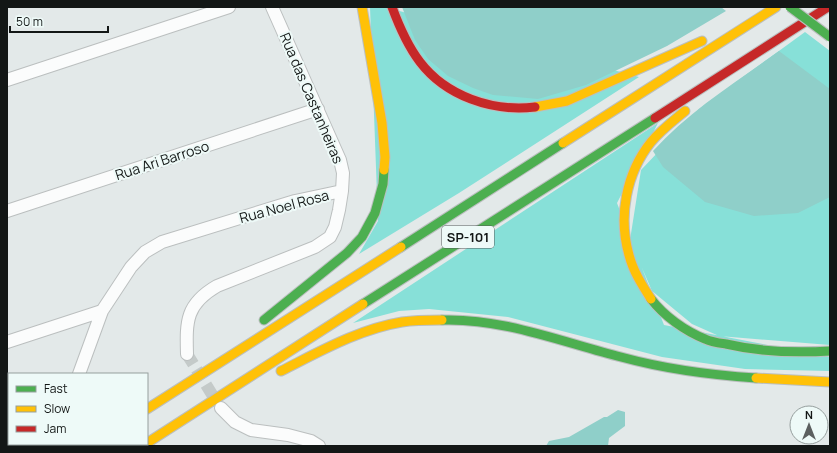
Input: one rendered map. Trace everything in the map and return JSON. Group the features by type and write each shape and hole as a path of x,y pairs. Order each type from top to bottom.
{"highway":[{"path":"255,327 347,253 362,237 374,213 382,184 385,157 382,123 362,7"},
{"path":"392,7 411,50 428,71 448,87 468,98 488,105 516,108 567,101 773,9"},
{"path":"790,7 830,37"},
{"name":"SP-101","path":"148,443 828,7"},
{"name":"SP-101","path":"148,408 773,9"},
{"path":"789,31 673,121 648,146 634,171 626,198 623,230 628,257 639,283 656,306 673,322 704,339 738,347 774,351 830,351"},
{"path":"273,375 344,341 385,326 419,320 462,320 498,325 647,364 715,375 809,382 830,382"},
{"path":"175,391 236,342"},
{"path":"202,408 259,381"}],"street":[{"path":"7,80 229,7"},
{"name":"Rua das Castanheiras","path":"272,7 340,160 343,173 342,191"},
{"name":"Rua Ari Barroso","path":"7,211 318,109"},
{"name":"Rua Noel Rosa","path":"80,373 102,311 131,267 145,252 162,242 295,201 342,191 337,221 330,237 315,247 217,286 204,294 195,303 189,315 186,332 187,354"},
{"path":"7,342 102,311"},
{"path":"221,408 236,422 250,430 288,435 311,441 319,446"}],"shaded area":[{"path":"370,7 385,7 639,77 459,193 359,254 378,221"},
{"path":"402,7 721,7 726,11 667,46 586,85 538,99 493,95 473,88 448,76 428,59 415,40"},
{"path":"805,32 830,51 830,345 719,336 692,324 652,291 630,240 641,170 699,109"},
{"path":"779,51 830,89 830,197 798,213 754,216 705,202 663,167 653,151 667,136 697,110"},
{"path":"658,123 617,203 664,325 830,357 830,371 745,369 662,357 508,317 429,309 399,311 353,323"},
{"path":"618,410 625,412 625,426 609,438 608,446 546,446 549,441 569,437"}],"tunnel":[{"path":"187,354 218,404"}],"traffic: fast":[{"path":"790,7 830,37"},
{"path":"363,304 655,118"},
{"path":"401,247 563,143"},
{"path":"264,320 347,253 362,237 375,213 383,184 384,170"},
{"path":"651,299 675,322 697,336 710,341 739,347 765,350 791,352 830,351"},
{"path":"442,320 465,320 510,327 621,357 671,368 756,378"}],"traffic: slow":[{"path":"362,7 382,123 385,157 384,170"},
{"path":"563,143 776,7"},
{"path":"535,107 567,101 702,41"},
{"path":"651,299 635,272 629,255 624,226 626,196 635,167 642,154 651,142 685,111"},
{"path":"148,408 401,247"},
{"path":"148,442 363,304"},
{"path":"281,371 340,342 370,330 402,322 417,320 442,320"},
{"path":"756,378 830,382"}],"traffic: jam":[{"path":"392,7 415,56 431,74 443,84 471,99 487,104 503,107 535,107"},
{"path":"655,118 828,7"}]}
